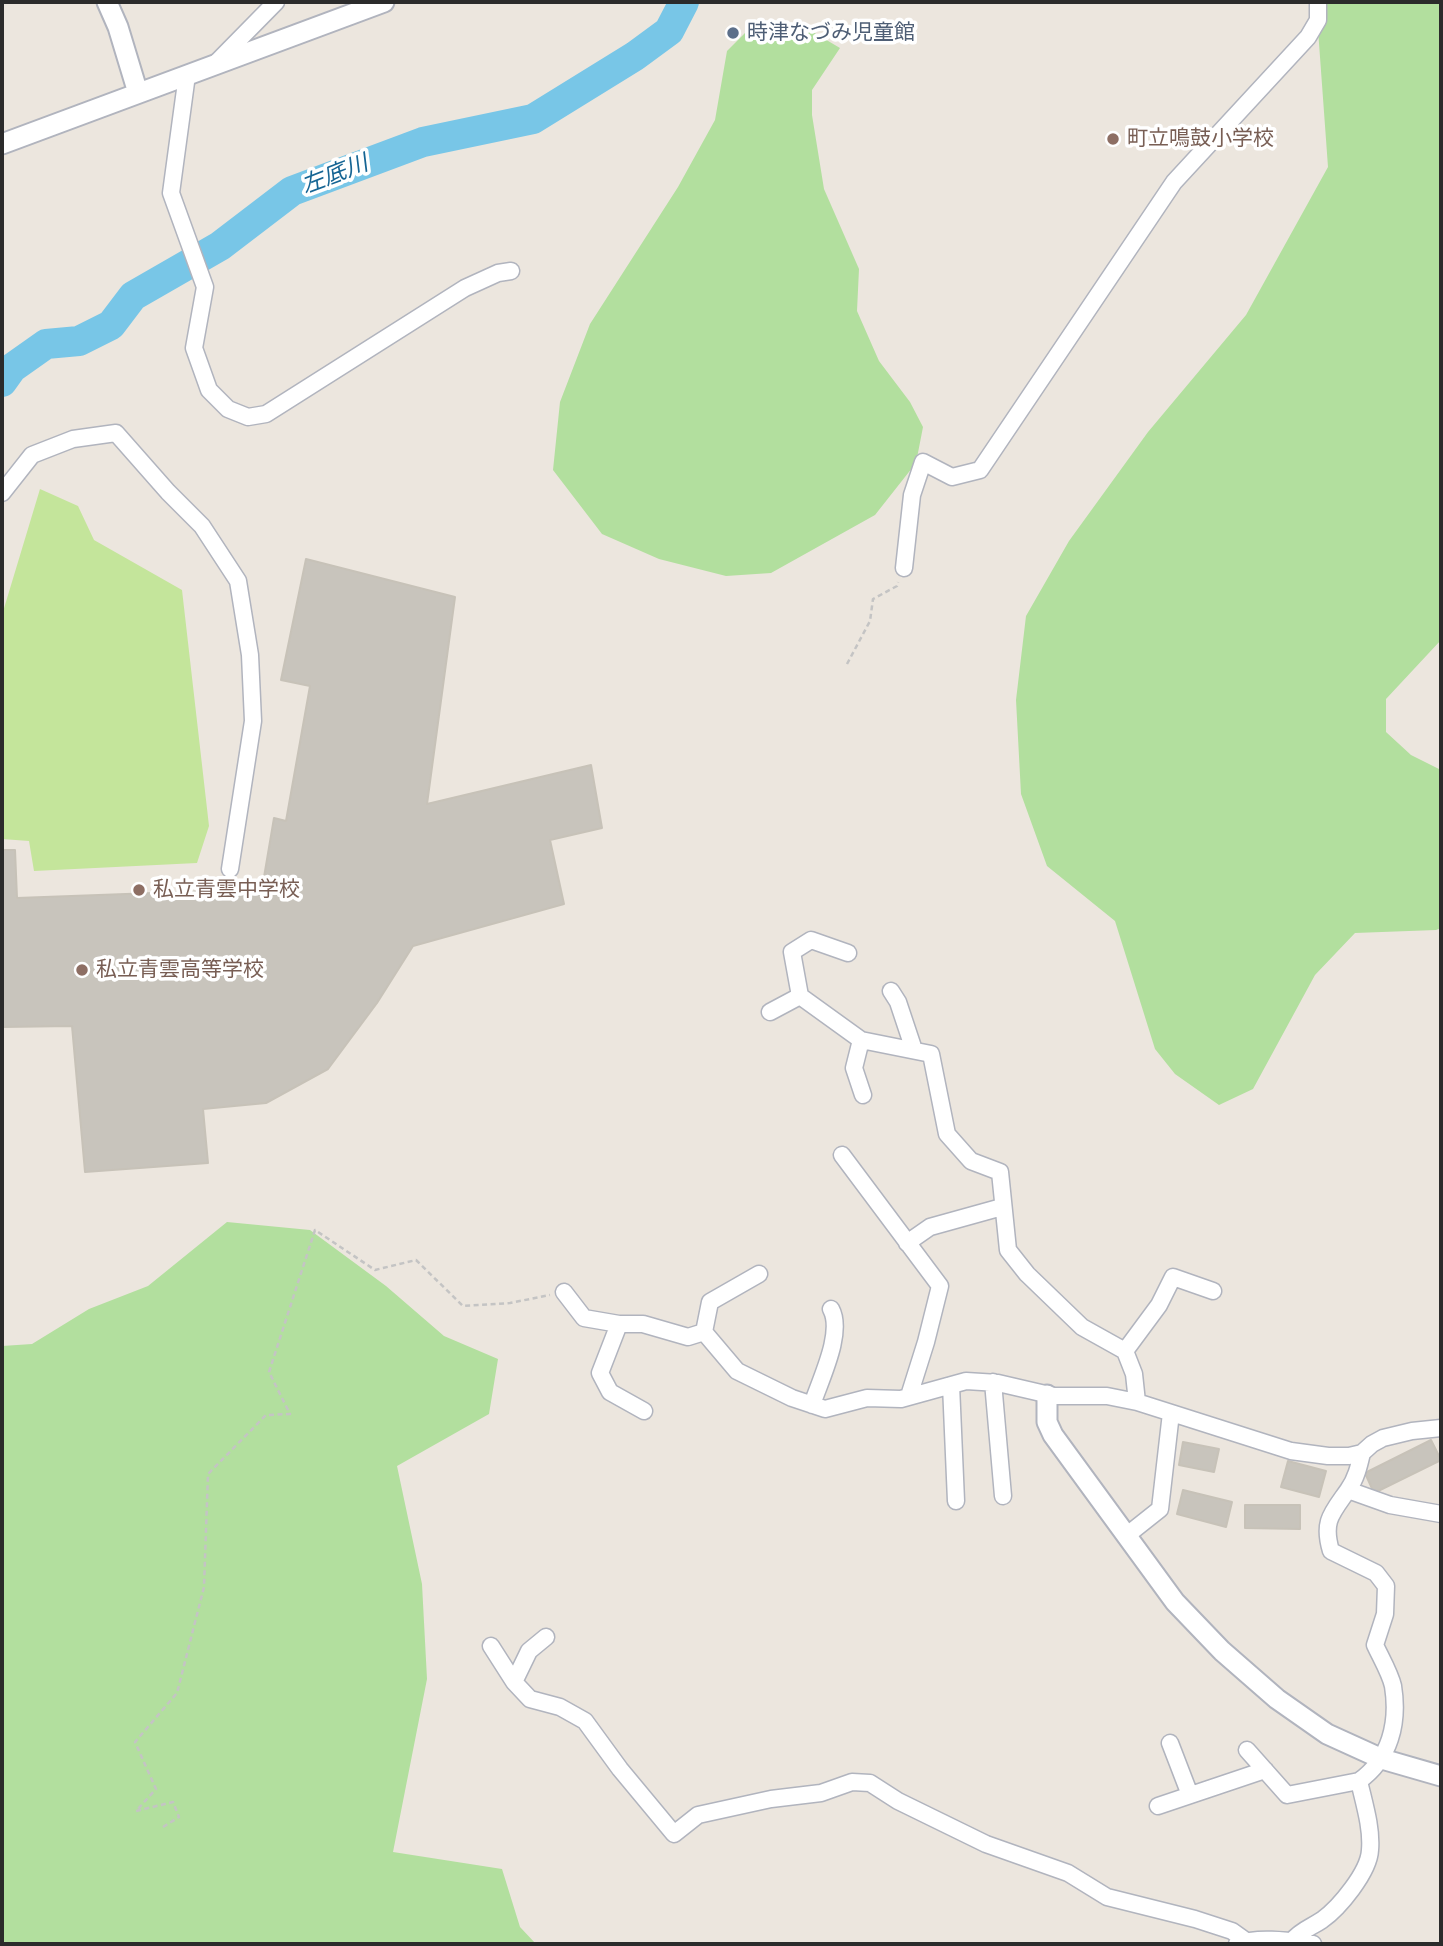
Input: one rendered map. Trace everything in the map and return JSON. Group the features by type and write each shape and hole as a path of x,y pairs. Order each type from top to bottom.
{"street":[{"path":"107,2 118,27 138,93"},
{"path":"212,66 276,2"},
{"path":"2,144 383,2"},
{"path":"904,568 912,495 923,462 952,477 981,470 1174,183 1308,37 1318,20 1318,2"},
{"path":"187,75 171,192 205,287 194,348 209,390 228,409 248,418 266,414 465,288 498,273 510,271"},
{"path":"2,493 32,455 73,439 116,433 202,526 238,581 250,655 253,721 230,869"},
{"path":"848,953 811,940 792,952 800,996 861,1040 931,1054 947,1134 971,1161 1000,1172 1008,1250 1027,1274 1082,1327 1125,1351 1134,1374 1138,1402"},
{"path":"891,991 898,1002 914,1050"},
{"path":"770,1012 800,996"},
{"path":"861,1040 854,1068 863,1095"},
{"path":"842,1155 940,1286 909,1396"},
{"path":"907,1242 930,1227 1002,1207"},
{"path":"704,1332 710,1303 759,1274"},
{"path":"1125,1351 1159,1305 1173,1277 1213,1291"},
{"path":"564,1292 584,1318 619,1324 643,1324 688,1337 704,1332"},
{"path":"811,1405 835,1336 835,1317 831,1310"},
{"path":"619,1324 600,1373 610,1392 644,1411"},
{"path":"704,1332 737,1371 782,1394 825,1409 867,1398 901,1399 966,1381 993,1382 1047,1395 1107,1396 1138,1402 1291,1451 1349,1456 1362,1453 1383,1438 1441,1428"},
{"path":"993,1382 1003,1496"},
{"path":"951,1385 957,1501"},
{"path":"1047,1395 1047,1422 1052,1436 1175,1602 1222,1651 1277,1699 1327,1734 1382,1759 1441,1776"},
{"path":"1126,1535 1160,1509 1171,1413"},
{"path":"1247,1750 1287,1795 1359,1781 1374,1771 1382,1759 1392,1732 1393,1717 1393,1685 1375,1645 1385,1614 1386,1586 1376,1573 1331,1550 1327,1538 1331,1513 1348,1490 1358,1470 1362,1453"},
{"path":"1348,1490 1390,1505 1441,1514"},
{"path":"514,1682 529,1651 546,1637"},
{"path":"491,1646 514,1682 530,1699 560,1707 585,1721 620,1769 674,1834 698,1815 821,1793 852,1782 870,1783 898,1801 975,1839 1068,1873 1107,1897 1232,1931 1243,1943 1292,1941 1312,1944"},
{"path":"1170,1743 1190,1795"},
{"path":"1158,1806 1265,1770"},
{"path":"1292,1941 1300,1931 1322,1920 1342,1901 1365,1867 1370,1851 1359,1781"}],"path":[{"path":"847,664 870,621 873,600 897,586 904,568"},
{"path":"163,1827 179,1817 173,1802 136,1811 156,1789 135,1742 177,1693 204,1587 208,1474 266,1415 290,1414 269,1372 315,1230 375,1270 416,1260 463,1306 510,1303 564,1292"}],"green space":[{"path":"1316,2 1441,2 1441,640 1386,699 1386,732 1411,755 1441,770 1441,928 1355,933 1315,975 1253,1089 1219,1105 1175,1074 1155,1049 1115,921 1047,866 1021,794 1016,700 1026,616 1069,541 1148,432 1246,315 1328,167"},
{"path":"757,21 801,25 840,48 812,90 812,115 824,189 859,269 857,311 879,361 910,402 923,427 916,463 875,515 771,573 726,576 659,559 602,534 553,470 560,402 590,324 678,187 715,120 727,51"},
{"path":"40,489 78,506 94,540 182,590 209,826 197,863 34,871 29,841 2,839 2,615"},
{"path":"227,1222 310,1230 386,1286 444,1336 498,1359 489,1414 397,1466 422,1584 427,1679 393,1852 502,1869 520,1927 536,1944 2,1944 2,1346 32,1344 89,1309 148,1286"}],"building":[{"path":"306,559 455,597 427,804 591,765 602,828 550,840 564,904 413,946 377,1003 328,1069 266,1103 203,1109 208,1163 85,1172 72,1026 2,1027 2,850 15,850 17,898 262,889 274,818 286,821 310,686 281,680"},
{"path":"1431,1440 1441,1460 1374,1493 1365,1473"},
{"path":"1183,1442 1219,1449 1214,1472 1179,1465"},
{"path":"1288,1461 1326,1471 1319,1497 1281,1487"},
{"path":"1183,1490 1232,1502 1226,1527 1177,1514"},
{"path":"1245,1505 1300,1505 1300,1529 1245,1528"}],"waterway":[{"name":"左底川","path":"2,382 12,368 46,344 79,341 111,325 133,296 220,246 292,191 423,142 533,119 635,56 669,31 684,2"}],"place":[{"name":"時津なづみ児童館","path":"733,33"},
{"name":"町立鳴鼓小学校","path":"1113,139"},
{"name":"私立青雲中学校","path":"139,890"},
{"name":"私立青雲高等学校","path":"82,970"}]}
